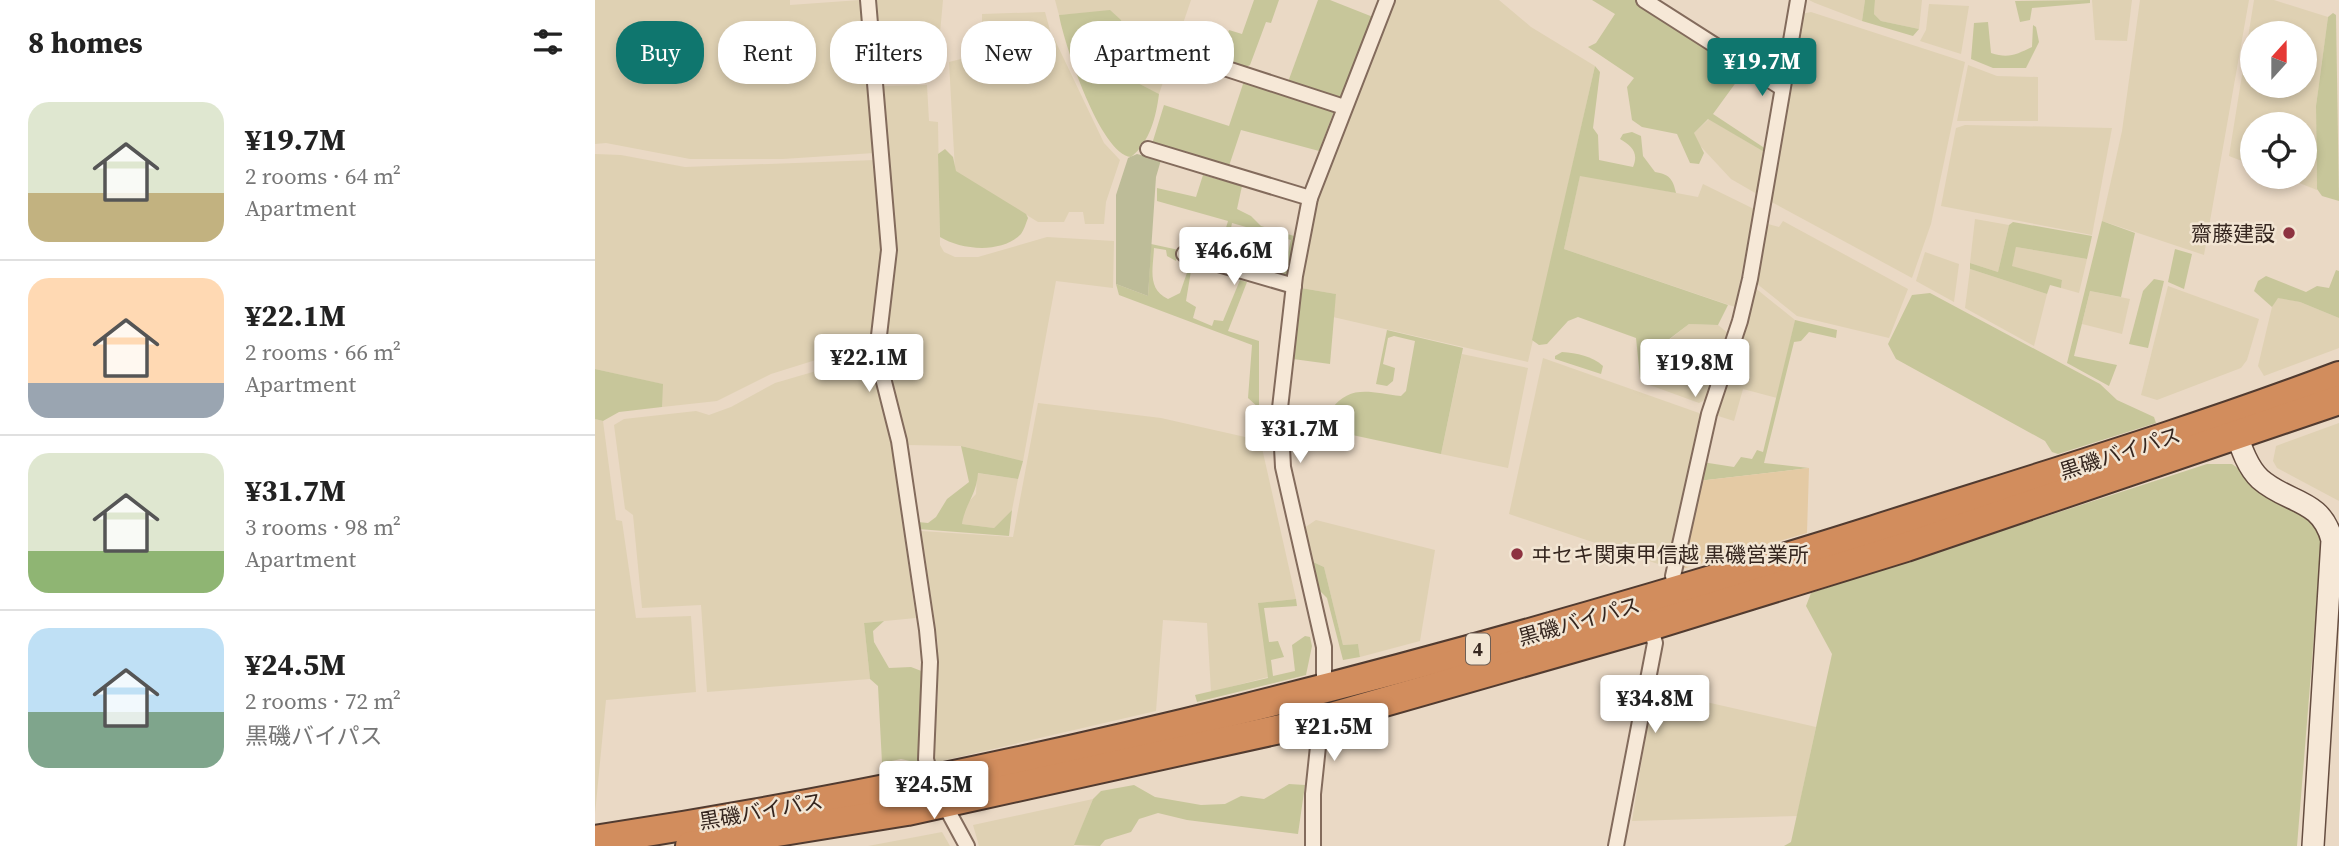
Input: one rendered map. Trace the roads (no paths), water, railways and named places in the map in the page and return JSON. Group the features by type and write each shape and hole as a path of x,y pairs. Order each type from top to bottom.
{"highway":[{"name":"黒磯バイパス","path":"690,846 937,791 1321,720 1650,626 1906,547 2234,426 2339,376"},
{"name":"黒磯バイパス","path":"595,840 937,791 1079,749 1502,643 2234,426 2339,400"}],"street":[{"path":"868,0 889,250 879,344 880,366 899,441 927,630 929,700 926,759 937,791 967,846"},
{"path":"1312,843 1313,794 1325,688 1324,647 1283,467 1279,429 1294,286 1310,198 1387,0"},
{"path":"1644,0 1782,88"},
{"path":"1678,592 1673,576 1709,414 1750,279 1798,0"},
{"path":"1234,71 1344,107"},
{"path":"1148,149 1310,198"},
{"path":"1184,254 1294,286"},
{"path":"2234,426 2249,466 2258,477 2332,521 2313,846"},
{"path":"1616,846 1655,643 1650,626"}],"place":[{"name":"齋藤建設","path":"2289,233"},
{"name":"ヰセキ関東甲信越 黒磯営業所","path":"1517,554"}]}
